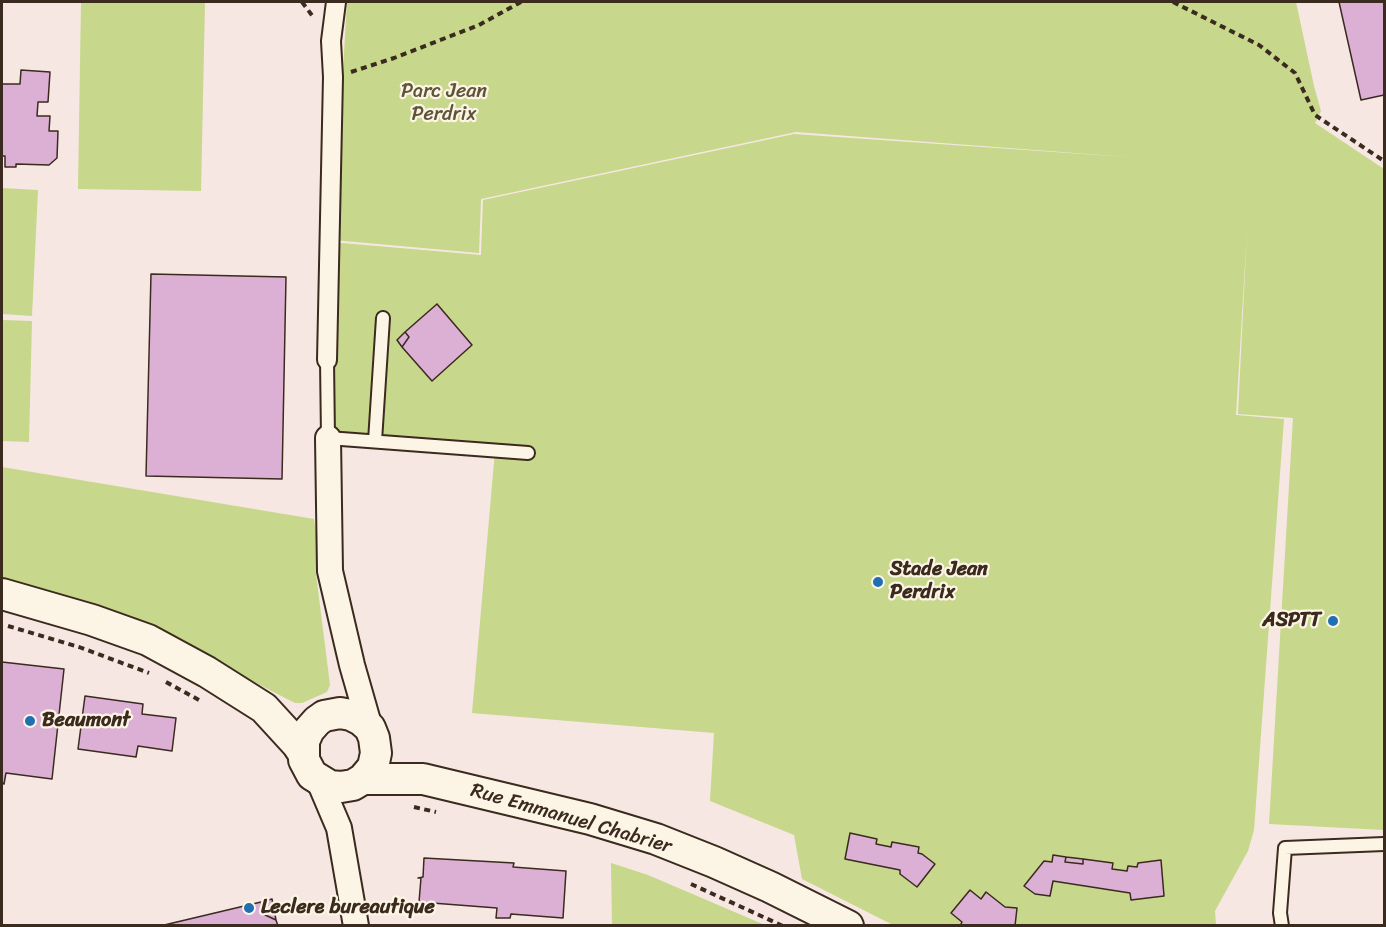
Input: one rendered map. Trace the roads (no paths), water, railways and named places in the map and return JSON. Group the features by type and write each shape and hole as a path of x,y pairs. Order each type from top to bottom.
{"street":[{"path":"327,360 332,41 336,2"},
{"path":"328,438 330,571 376,753 373,767 358,782 339,828"},
{"path":"2,594 92,620 148,640 207,672 264,708 303,753 307,767 319,781 339,828 356,926"},
{"path":"303,753 304,741 309,730 328,717 352,665"},
{"name":"Rue Emmanuel Chabrier","path":"264,708 328,717 351,715 361,720 372,733 423,779"},
{"name":"Rue Emmanuel Chabrier","path":"319,781 330,786 341,787 358,782 423,779 590,819 656,839 723,866 831,921"}],"lane":[{"path":"375,441 383,318"},
{"path":"327,360 328,438 528,453"},
{"path":"1282,926 1280,913 1285,848 1384,844"}],"place":[{"name":"Stade Jean Perdrix","path":"878,582"},
{"name":"ASPTT","path":"1333,621"},
{"name":"Beaumont","path":"30,721"},
{"name":"Leclere bureautique","path":"249,908"}],"park label":[{"name":"Parc Jean Perdrix","path":"444,104"}]}
